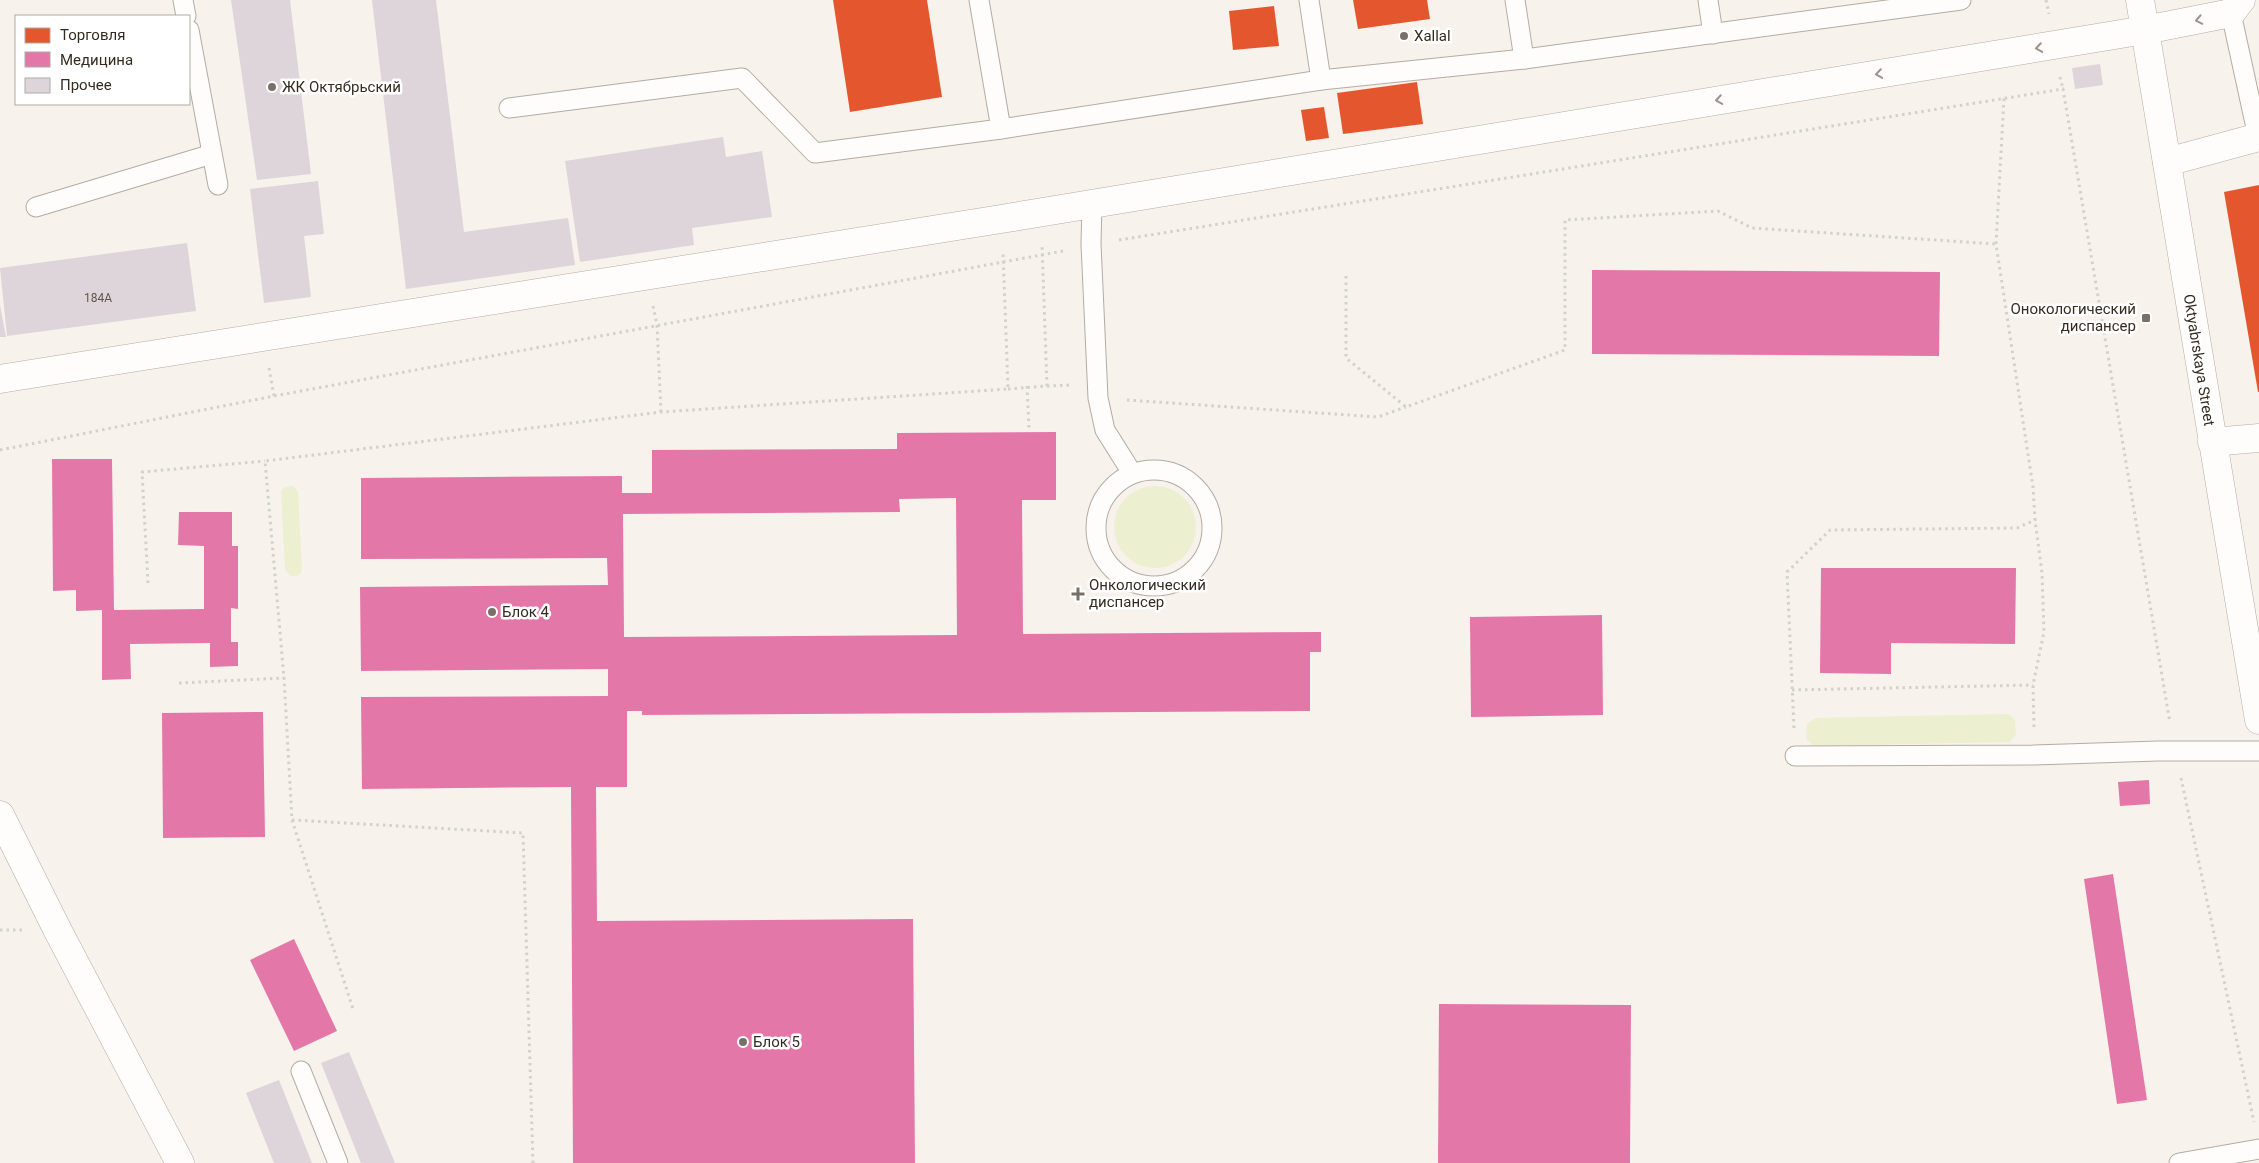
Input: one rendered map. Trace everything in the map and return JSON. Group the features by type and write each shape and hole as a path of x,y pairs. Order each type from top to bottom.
{"street":[{"name":"Oktyabrskaya Street","path":"2140,0 2259,720"},
{"path":"0,379 648,276 2145,30 2236,7"},
{"path":"2167,162 2258,137"},
{"path":"2212,442 2259,438"},
{"path":"0,814 58,931 180,1163"}],"lane":[{"path":"183,0 186,15"},
{"path":"979,0 1001,128"},
{"path":"1309,0 1321,80"},
{"path":"1515,0 1524,59"},
{"path":"1708,0 1713,34"},
{"path":"509,108 742,78 815,153 1001,128 1321,80 1524,59 1713,34 1911,4 1961,0"},
{"path":"2236,7 2258,137"},
{"path":"190,35 218,185"},
{"path":"36,207 212,154"},
{"path":"1092,202 1091,244 1098,398 1105,430 1132,473"},
{"path":"1156,469 1180,475 1199,490 1211,511 1212,535 1204,559 1188,576 1165,586 1140,585 1118,574 1102,556 1096,532 1099,508 1112,488 1132,473 1156,469"},
{"path":"1795,756 2034,755 2175,750 2259,750"},
{"path":"301,1072 338,1163"},
{"path":"2179,1163 2259,1149"}],"path":[{"path":"0,450 274,396 1042,255 1091,244 2063,89 2175,750 2255,1127"},
{"path":"2004,98 1996,244 2033,487 2042,573 2044,632 2033,685 2034,755"},
{"path":"1098,398 1378,417 1565,350 1565,220 1718,211 1752,228 1996,244"},
{"path":"148,583 142,472 265,461 661,412 1047,386 1040,212"},
{"path":"1001,218 1008,389"},
{"path":"648,276 657,325 661,412"},
{"path":"1346,276 1346,358 1406,407"},
{"path":"1027,386 1029,429"},
{"path":"265,461 284,678 292,820 353,1009"},
{"path":"1795,756 1787,572 1830,530 2017,528 2036,520"},
{"path":"179,683 284,678"},
{"path":"1792,690 2033,685"},
{"path":"292,820 523,833 532,1163"}],"green space":[{"path":"293,486 298,492 302,571 297,576 291,576 285,570 281,492 283,488"},
{"path":"1155,486 1171,489 1184,498 1193,511 1196,527 1193,543 1184,556 1171,565 1155,568 1139,565 1126,556 1117,543 1114,527 1117,511 1126,498 1139,489"},
{"path":"2009,714 2015,720 2016,734 2010,742 1813,746 1806,738 1807,724 1816,718"}],"building: Торговля":[{"path":"833,0 927,0 942,97 850,112"},
{"path":"1353,0 1427,0 1430,19 1358,29"},
{"path":"1274,6 1279,46 1233,50 1229,11"},
{"path":"1417,82 1423,124 1343,134 1337,93"},
{"path":"1324,107 1329,138 1306,141 1301,110"},
{"path":"2259,185 2259,392 2258,392 2224,192"}],"building: Медицина":[{"path":"1592,270 1940,272 1939,356 1592,354"},
{"path":"1056,432 1056,500 1022,500 1023,634 1321,632 1321,652 1310,652 1310,711 642,715 642,711 627,711 627,787 596,787 597,921 913,919 915,1163 573,1163 571,787 362,789 361,697 608,696 608,669 361,671 360,587 608,585 607,558 361,559 361,478 622,476 622,493 652,493 652,450 897,449 897,433","holes":["956,498 957,635 624,637 623,514 900,512 899,499"]},
{"path":"52,459 112,459 114,610 204,609 204,546 178,545 179,512 232,512 232,546 238,546 238,609 231,608 231,642 238,642 238,666 210,667 210,643 130,644 131,679 102,680 102,610 76,611 76,590 53,591"},
{"path":"1821,568 2016,568 2015,644 1891,643 1891,674 1820,673"},
{"path":"1602,615 1603,715 1471,717 1470,617"},
{"path":"263,712 265,837 163,838 162,713"},
{"path":"2149,780 2150,804 2120,806 2118,782"},
{"path":"2113,874 2147,1100 2117,1104 2084,879"},
{"path":"294,939 337,1031 294,1051 250,960"},
{"path":"1439,1004 1631,1005 1630,1163 1438,1163"}],"building: Прочее":[{"name":"ЖК Октябрьский","path":"231,0 290,0 311,174 257,180"},
{"path":"372,0 436,0 464,232 568,218 575,265 406,289"},
{"path":"2100,64 2103,85 2075,89 2072,68"},
{"path":"723,137 726,157 762,151 772,217 692,228 694,245 580,262 565,161"},
{"path":"318,181 324,234 304,236 311,297 264,303 250,189"},
{"path":"187,243 196,311 7,336 0,268"},
{"path":"0,305 6,337 0,337"},
{"path":"349,1052 395,1163 361,1163 321,1063"},
{"path":"279,1080 312,1163 274,1163 246,1093"}],"place":[{"name":"Xallal","path":"1404,36"},
{"name":"ЖК Октябрьский","path":"272,87"},
{"name":"Онокологический диспансер","path":"2146,318"},
{"name":"Онкологический диспансер","path":"1078,594"},
{"name":"Блок 4","path":"492,612"},
{"name":"Блок 5","path":"743,1042"}]}
